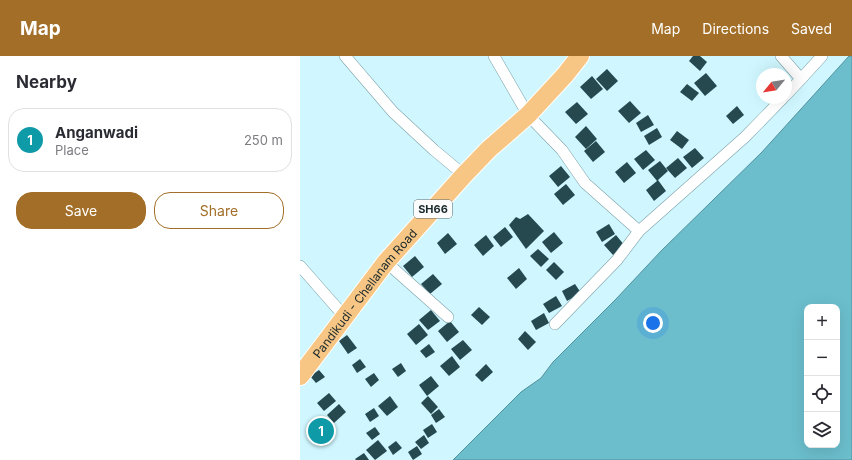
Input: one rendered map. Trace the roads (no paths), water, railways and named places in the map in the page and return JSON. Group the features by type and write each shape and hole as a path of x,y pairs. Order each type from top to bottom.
{"main road":[{"name":"Pandikudi - Chellanam Road","path":"300,376 386,262 464,175 489,149 528,115 565,75 580,56"}],"street":[{"path":"345,56 393,112 434,150 464,175"},
{"path":"494,56 528,115 562,150 585,183 639,231"},
{"path":"781,56 801,79"},
{"path":"792,89 822,56"},
{"path":"555,324 617,260 639,231 745,137 777,104"},
{"path":"386,262 448,317"},
{"path":"300,266 344,316"}],"water":[{"path":"849,56 852,56 852,460 453,460 521,392 541,378 553,362 616,299 661,251 762,152"}],"place":[{"name":"Anganwadi","path":"321,431"}]}
